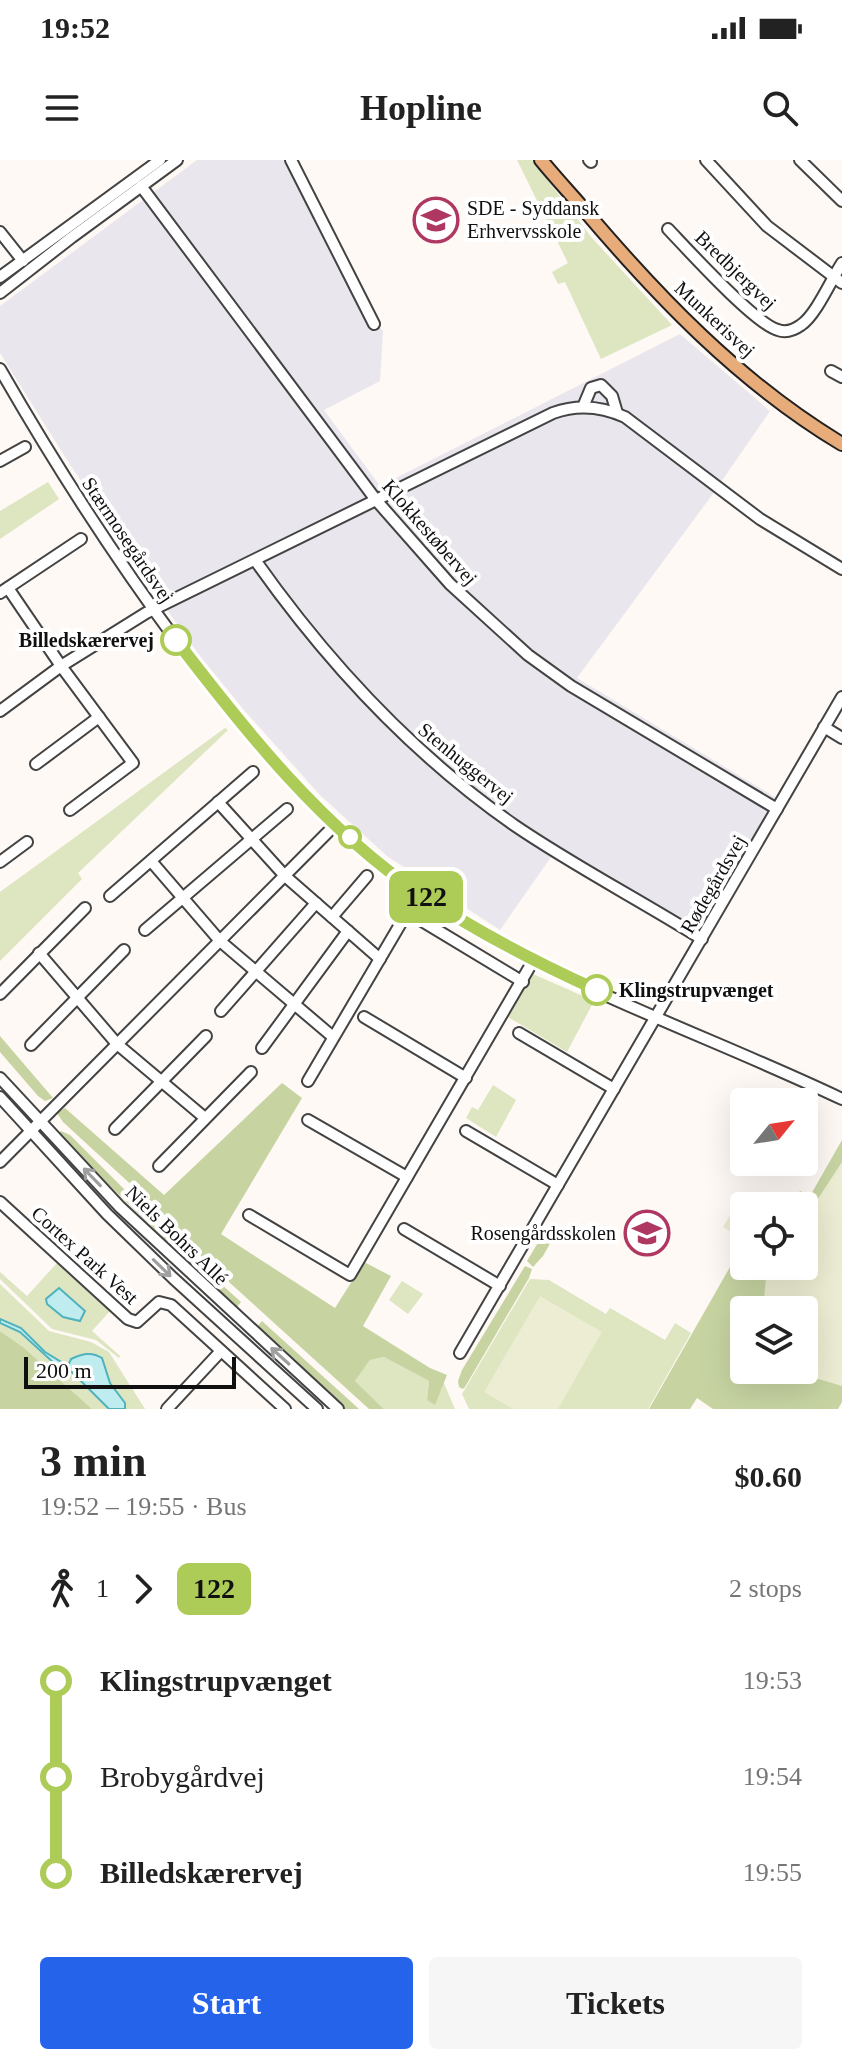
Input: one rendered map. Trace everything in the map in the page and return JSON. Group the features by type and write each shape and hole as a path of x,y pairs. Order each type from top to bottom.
{"main road":[{"name":"Munkerisvej","path":"541,160 636,270 693,328 758,384 842,444"},
{"name":"Munkerisvej","path":"551,160 579,204"}],"street":[{"path":"0,283 5,274 160,160"},
{"path":"0,293 177,160"},
{"path":"291,160 374,324"},
{"path":"706,160 767,226 837,280"},
{"path":"800,160 842,201"},
{"name":"Klokkestøbervej","path":"141,186 376,500 450,584 533,659 604,707 777,809"},
{"name":"Bredbjergvej","path":"668,229 748,308 779,331 795,329 808,319 837,280 842,263"},
{"path":"0,232 23,261"},
{"name":"Stærmosegårdsvej","path":"0,369 98,530 154,610 269,758 336,825 418,892 478,931 533,961 842,1099"},
{"path":"831,371 842,377"},
{"path":"583,407 591,388 601,385 612,396 617,413"},
{"path":"0,711 61,666 154,610 553,413 583,407 601,408 633,421 760,519 842,569"},
{"path":"0,461 25,447"},
{"path":"70,810 133,763 4,590 81,539"},
{"name":"Stenhuggervej","path":"255,560 287,606 357,689 436,764 514,825 702,939"},
{"name":"Rødegårdsvej","path":"460,1353 842,697"},
{"path":"36,764 99,717"},
{"path":"824,727 842,738"},
{"path":"110,896 253,772"},
{"path":"218,802 285,876 380,959"},
{"path":"145,930 287,809"},
{"path":"0,1162 328,832"},
{"path":"0,862 27,842"},
{"path":"151,861 220,941 333,1037"},
{"path":"332,917 367,876"},
{"path":"221,1011 316,903"},
{"path":"0,994 85,908"},
{"path":"308,1081 380,959 412,915 523,982"},
{"path":"262,1048 348,931"},
{"path":"31,1045 124,950"},
{"path":"39,953 117,1044 205,1118"},
{"path":"249,1215 350,1275 533,961"},
{"path":"364,1017 466,1078"},
{"path":"519,1033 614,1089"},
{"path":"115,1129 206,1036"},
{"path":"159,1166 251,1072"},
{"name":"Niels Bohrs Allé","path":"0,1078 39,1123 172,1257 338,1409"},
{"name":"Niels Bohrs Allé","path":"0,1097 107,1214 317,1409"},
{"path":"308,1120 407,1177"},
{"path":"466,1131 558,1185"},
{"name":"Cortex Park Vest","path":"0,1202 128,1319 137,1322 164,1301 285,1409"},
{"path":"404,1229 500,1286"},
{"path":"167,1409 221,1351"}],"shaded area":[{"path":"197,160 296,160 375,321 383,331 380,381 324,410 380,486 680,334 770,411 577,678 778,799 695,938 551,857 500,930 387,856 320,795 199,655 67,460 0,353 0,306"}],"green space":[{"path":"517,160 532,160 592,238 672,325 601,359 565,282 558,284 552,272 568,263"},
{"path":"48,482 59,499 0,539 0,511"},
{"path":"225,728 228,730 78,873 82,879 0,961 0,892"},
{"path":"533,974 594,1001 567,1052 508,1017"},
{"path":"0,1036 53,1098 45,1101 38,1096 0,1052"},
{"path":"282,1083 302,1098 221,1234 335,1308 364,1262 391,1276 363,1326 430,1368 447,1375 435,1405 427,1400 429,1381 384,1357 370,1360 355,1381 384,1409 369,1409 208,1263 57,1113 65,1108 164,1195"},
{"path":"493,1085 516,1100 496,1137 466,1118 472,1107 478,1110"},
{"path":"61,1131 70,1135 241,1302 236,1308 56,1134"},
{"path":"842,1140 842,1402 838,1409 713,1409 697,1398 690,1409 649,1409 730,1267 730,1280 818,1280 818,1192 812,1192"},
{"path":"842,1162 842,1386 818,1379 818,1296 764,1296 766,1280 818,1280 818,1199"},
{"path":"730,1215 730,1231 723,1227"},
{"path":"548,1226 557,1231 533,1267 527,1261"},
{"path":"57,1263 110,1311 92,1331 119,1358 96,1340 52,1329 0,1279 0,1272 27,1296"},
{"path":"525,1266 532,1269 529,1278 465,1387 459,1387 462,1370"},
{"path":"530,1279 549,1280 606,1314 610,1308 665,1340 675,1323 691,1333 648,1409 469,1409 462,1394"},
{"path":"402,1281 423,1294 408,1314 389,1300"},
{"path":"0,1284 49,1331 91,1342 109,1352 145,1409 92,1409 23,1347 0,1331"},
{"path":"540,1296 602,1332 558,1409 513,1409 484,1392"},
{"path":"262,1321 359,1409 345,1409 256,1328"},
{"path":"0,1331 23,1347 92,1409 0,1409"},
{"path":"384,1357 429,1381 427,1400 442,1389 443,1381 455,1409 384,1409 355,1381 370,1360"}],"water":[{"path":"59,1288 85,1311 80,1321 63,1317 47,1304 46,1299"},
{"path":"0,1319 21,1328 45,1352 68,1366 71,1359 83,1355 94,1354 102,1358 110,1383 125,1403 125,1409 109,1409 72,1372 56,1365 20,1332 0,1323"}],"bus line":[{"name":"122","path":"176,640 269,758 305,796 377,861 478,931 533,961 597,990"}],"place":[{"name":"SDE - Syddansk Erhvervsskole","path":"436,220"},
{"name":"Billedskærervej","path":"176,640"},
{"name":"Klingstrupvænget","path":"597,990"},
{"name":"Rosengårdsskolen","path":"647,1233"}]}
